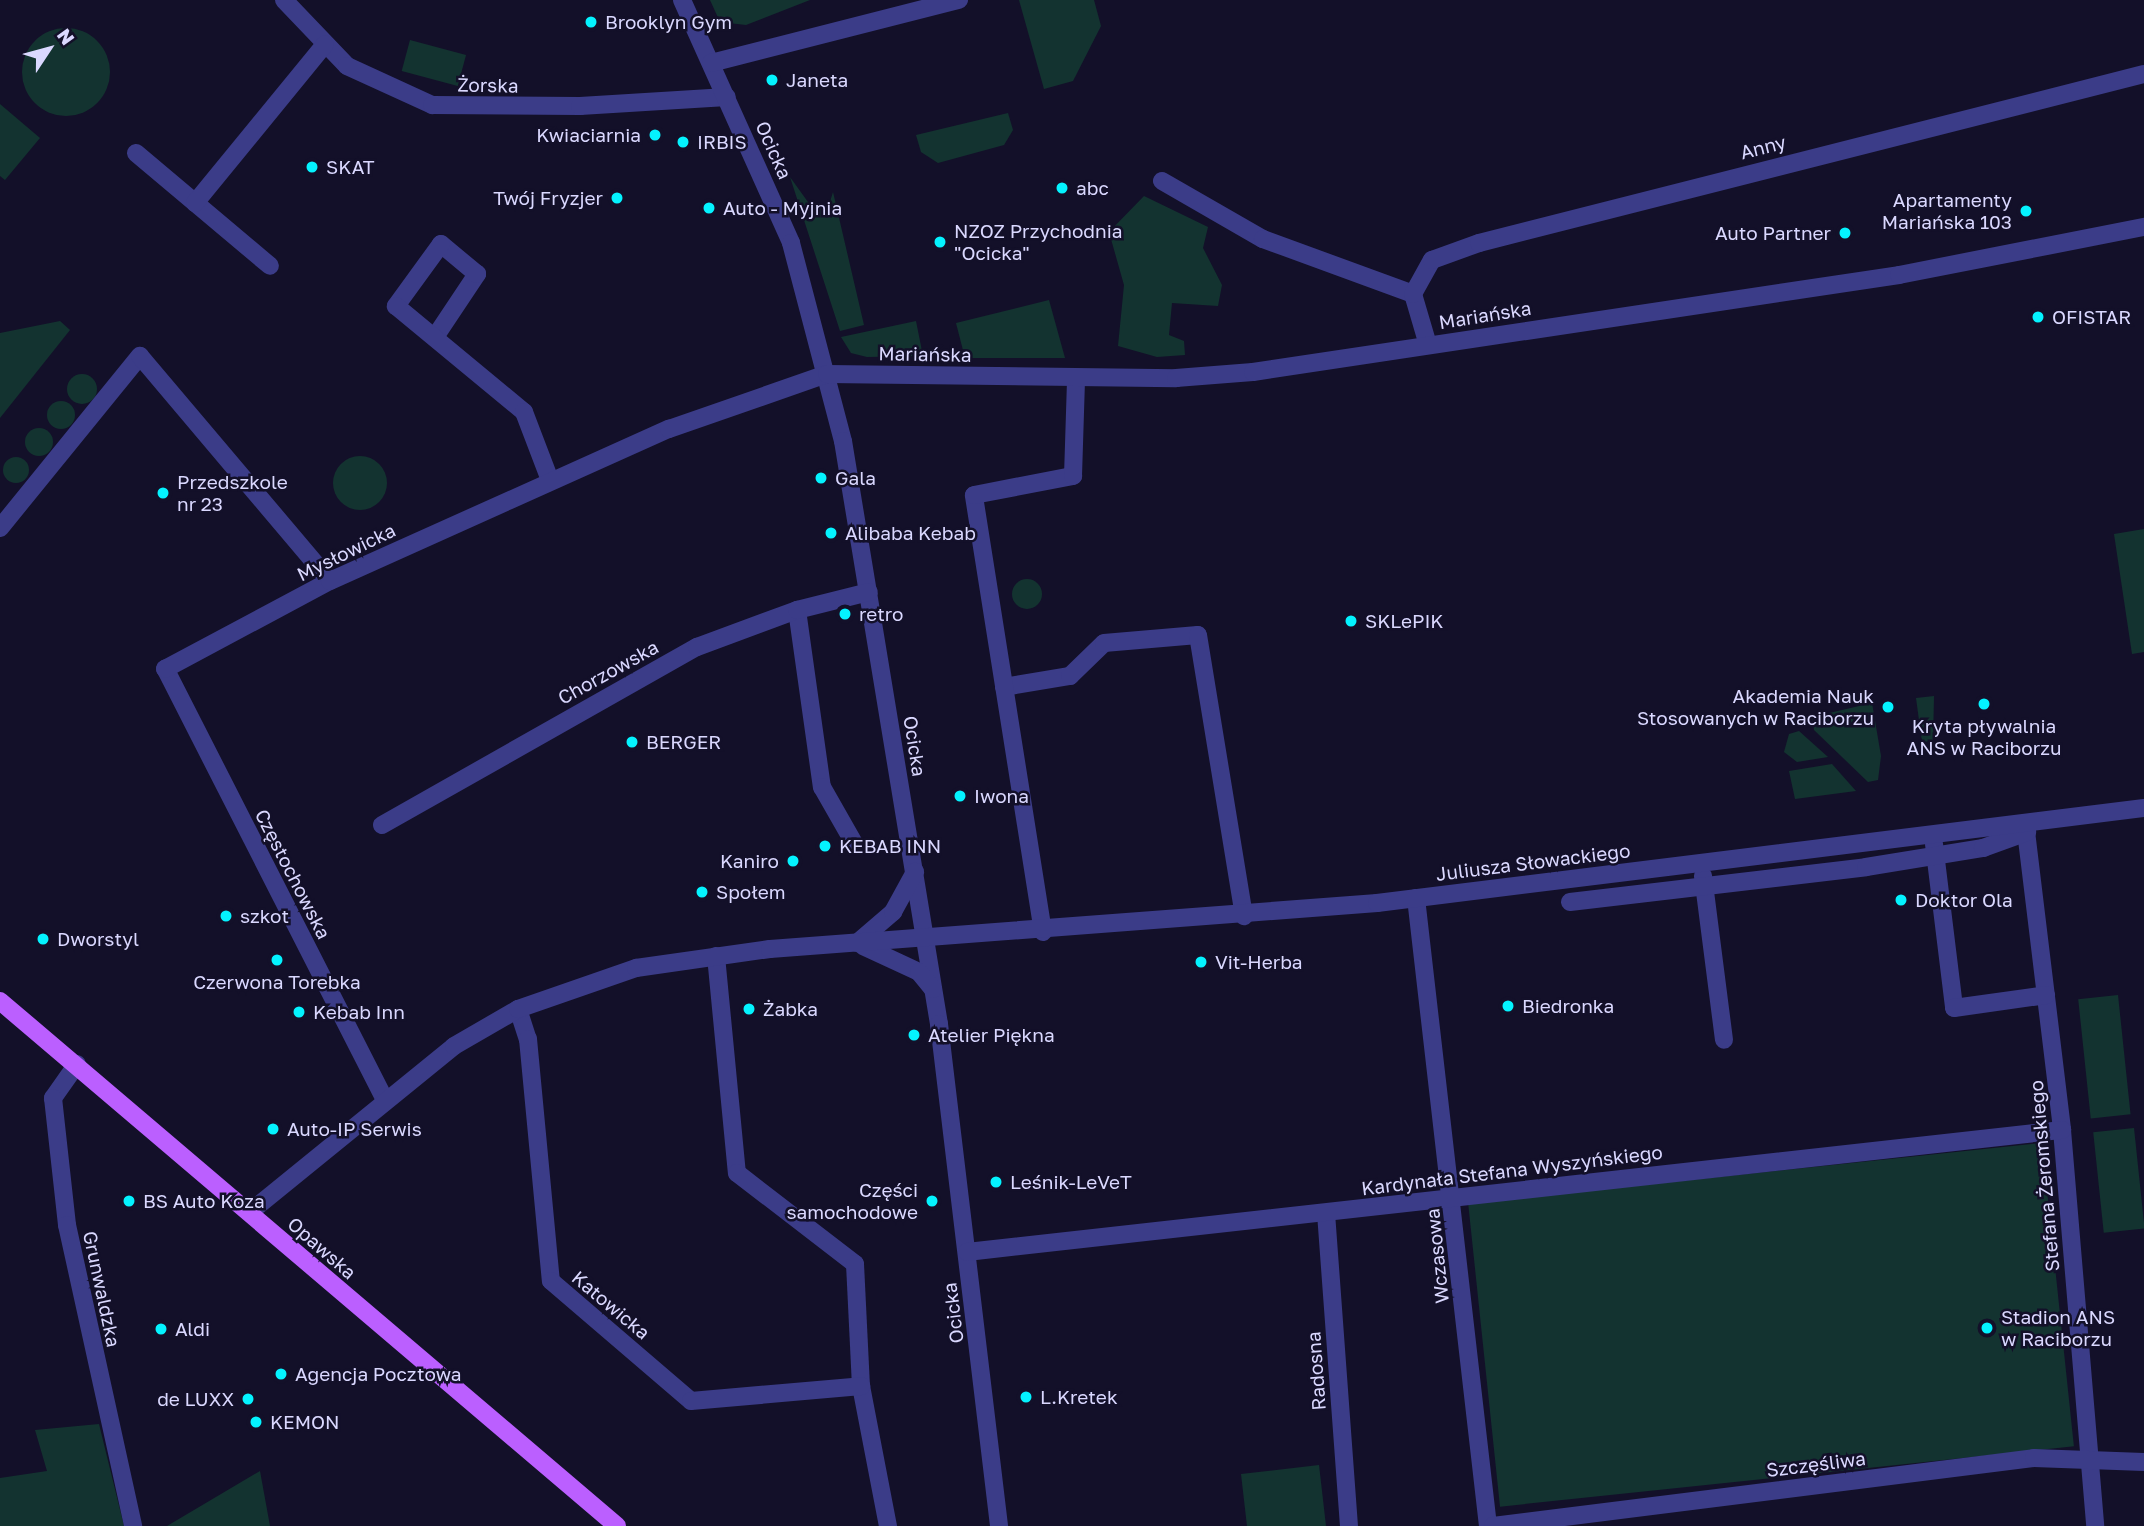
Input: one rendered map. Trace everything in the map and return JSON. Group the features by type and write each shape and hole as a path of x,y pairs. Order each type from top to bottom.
{"main road":[{"name":"Opawska","path":"0,1001 617,1526"}],"street":[{"name":"Żorska","path":"284,0 325,44 379,86 432,105 580,106 727,97"},
{"name":"Ocicka","path":"682,0 791,243 827,374 869,592 934,991 999,1526"},
{"path":"711,62 959,0"},
{"path":"195,203 325,44"},
{"name":"Anny","path":"1413,294 1432,260 1479,243 2144,74"},
{"path":"136,153 270,266"},
{"path":"1162,181 1263,239 1413,294 1428,345"},
{"name":"Mariańska","path":"827,374 1076,378 1253,372 1899,275 2144,227"},
{"path":"435,338 477,274 441,244 396,306 524,412 550,480"},
{"path":"0,527 140,356 330,581"},
{"name":"Mysłowicka","path":"165,669 330,581 550,480 777,386 827,374"},
{"path":"1043,932 974,495 1073,476 1076,378"},
{"name":"Chorzowska","path":"382,825 697,646 797,610 869,592"},
{"path":"797,610 822,787 854,844"},
{"path":"1004,687 1070,676 1104,643 1198,635 1244,916"},
{"name":"Częstochowska","path":"165,669 384,1098"},
{"name":"Juliusza Słowackiego","path":"925,940 1244,916 1416,898 1933,834 2026,828 2144,808"},
{"path":"1570,902 1705,888 1935,856 2026,828"},
{"name":"Stefana Żeromskiego","path":"2026,828 2062,1130 2095,1526"},
{"path":"1933,834 1954,1008 2046,995"},
{"path":"1702,862 1724,1040"},
{"path":"856,943 893,912 915,872"},
{"name":"Wczasowa","path":"1416,898 1488,1526"},
{"path":"250,1212 384,1098 518,1009 636,968 716,956 856,943 925,940"},
{"path":"856,943 919,972 934,991"},
{"path":"716,956 737,1172 855,1264 861,1386 888,1526"},
{"name":"Katowicka","path":"518,1009 528,1039 551,1281 691,1401 861,1386"},
{"name":"Grunwaldzka","path":"77,1064 53,1098 67,1225 133,1526"},
{"name":"Kardynała Stefana Wyszyńskiego","path":"967,1252 2062,1130"},
{"name":"Radosna","path":"1326,1213 1349,1526"},
{"name":"Szczęśliwa","path":"1493,1526 2034,1458 2144,1462"}],"green space":[{"path":"710,0 810,0 746,25 720,22"},
{"path":"1019,0 1094,0 1101,26 1073,81 1044,89"},
{"path":"66,28 83,32 97,41 106,55 110,72 106,89 97,103 83,112 66,116 49,112 35,103 26,89 22,72 26,55 35,41 49,32"},
{"path":"410,40 466,55 458,86 402,71"},
{"path":"0,104 40,138 5,180 0,176"},
{"path":"1008,113 1013,130 1004,145 938,163 921,152 916,135"},
{"path":"790,177 813,209 829,205 833,192 864,325 840,331"},
{"path":"1144,196 1208,227 1203,248 1222,285 1218,306 1172,303 1169,335 1184,341 1185,355 1157,357 1118,346 1124,285 1109,232"},
{"path":"1049,300 1065,358 965,358 956,323"},
{"path":"60,321 70,330 0,418 0,333"},
{"path":"916,321 923,356 867,357 851,353 841,337"},
{"path":"82,374 92,379 97,389 92,399 82,404 72,399 67,389 72,379"},
{"path":"61,401 71,405 75,415 71,425 61,429 51,425 47,415 51,405"},
{"path":"39,428 49,432 53,442 49,452 39,456 29,452 25,442 29,432"},
{"path":"360,456 379,464 387,483 379,502 360,510 341,502 333,483 341,464"},
{"path":"16,457 26,460 29,470 26,480 16,483 6,480 3,470 6,460"},
{"path":"2144,529 2144,652 2132,654 2114,534"},
{"path":"1027,579 1038,583 1042,594 1038,605 1027,609 1016,605 1012,594 1016,583"},
{"path":"1934,696 1933,741 1922,742 1916,698"},
{"path":"1872,703 1881,756 1878,780 1868,782 1814,730 1812,717"},
{"path":"1799,731 1828,757 1797,762 1784,752 1789,734"},
{"path":"1832,764 1856,791 1795,799 1789,771"},
{"path":"2118,995 2131,1114 2091,1119 2078,999"},
{"path":"2134,1128 2144,1229 2104,1233 2093,1132"},
{"name":"Stadion ANS w Raciborzu","path":"2042,1143 2074,1446 1500,1507 1468,1203"},
{"path":"99,1424 124,1526 0,1526 0,1478 47,1471 35,1430"},
{"path":"1319,1465 1326,1526 1247,1526 1241,1474"},
{"path":"260,1471 270,1526 167,1526"}],"place":[{"name":"Brooklyn Gym","path":"591,22"},
{"name":"Janeta","path":"772,80"},
{"name":"Kwiaciarnia","path":"655,135"},
{"name":"IRBIS","path":"683,142"},
{"name":"SKAT","path":"312,167"},
{"name":"abc","path":"1062,188"},
{"name":"Twój Fryzjer","path":"617,198"},
{"name":"Auto - Myjnia","path":"709,208"},
{"name":"Apartamenty Mariańska 103","path":"2026,211"},
{"name":"Auto Partner","path":"1845,233"},
{"name":"NZOZ Przychodnia \"Ocicka\"","path":"940,242"},
{"name":"OFISTAR","path":"2038,317"},
{"name":"Gala","path":"821,478"},
{"name":"Przedszkole nr 23","path":"163,493"},
{"name":"Alibaba Kebab","path":"831,533"},
{"name":"retro","path":"845,614"},
{"name":"SKLePIK","path":"1351,621"},
{"name":"Kryta pływalnia ANS w Raciborzu","path":"1984,704"},
{"name":"Akademia Nauk Stosowanych w Raciborzu","path":"1888,707"},
{"name":"BERGER","path":"632,742"},
{"name":"Iwona","path":"960,796"},
{"name":"KEBAB INN","path":"825,846"},
{"name":"Kaniro","path":"793,861"},
{"name":"Społem","path":"702,892"},
{"name":"Doktor Ola","path":"1901,900"},
{"name":"szkot","path":"226,916"},
{"name":"Dworstyl","path":"43,939"},
{"name":"Czerwona Torebka","path":"277,960"},
{"name":"Vit-Herba","path":"1201,962"},
{"name":"Biedronka","path":"1508,1006"},
{"name":"Żabka","path":"749,1009"},
{"name":"Kebab Inn","path":"299,1012"},
{"name":"Atelier Piękna","path":"914,1035"},
{"name":"Auto-IP Serwis","path":"273,1129"},
{"name":"Leśnik-LeVeT","path":"996,1182"},
{"name":"BS Auto Koza","path":"129,1201"},
{"name":"Części samochodowe","path":"932,1201"},
{"name":"Stadion ANS w Raciborzu","path":"1987,1328"},
{"name":"Aldi","path":"161,1329"},
{"name":"Agencja Pocztowa","path":"281,1374"},
{"name":"L.Kretek","path":"1026,1397"},
{"name":"de LUXX","path":"248,1399"},
{"name":"KEMON","path":"256,1422"}]}
